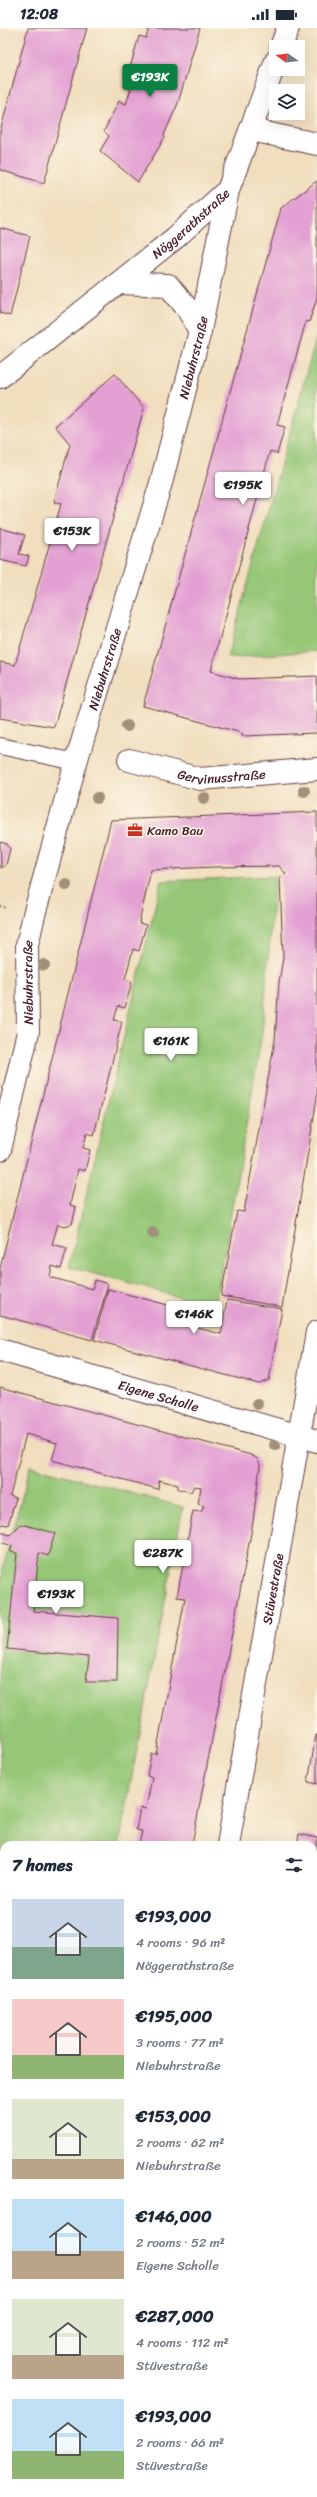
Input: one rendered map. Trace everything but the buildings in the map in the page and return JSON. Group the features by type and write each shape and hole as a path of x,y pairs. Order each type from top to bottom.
{"street":[{"path":"284,40 288,28"},
{"name":"Nöggerathstraße","path":"0,377 175,238 228,190 271,76"},
{"path":"251,130 317,144"},
{"name":"Niebuhrstraße","path":"0,1150 28,1032 27,945 76,762 161,483 200,331 228,190"},
{"path":"120,283 168,285 187,308 200,331"},
{"name":"Gervinusstraße","path":"129,760 200,779 317,769"},
{"name":"Stüvestraße","path":"229,1841 308,1438 317,1332"},
{"name":"Eigene Scholle","path":"0,1350 308,1438"}],"lane":[{"path":"0,746 76,762"}],"green space":[{"path":"317,335 317,651 227,658"},
{"path":"275,876 262,1034 215,1307 69,1267 161,881"},
{"path":"30,1466 183,1507 120,1841 0,1841 0,1580"}],"place":[{"name":"Kamo Bau","path":"135,830"}]}
